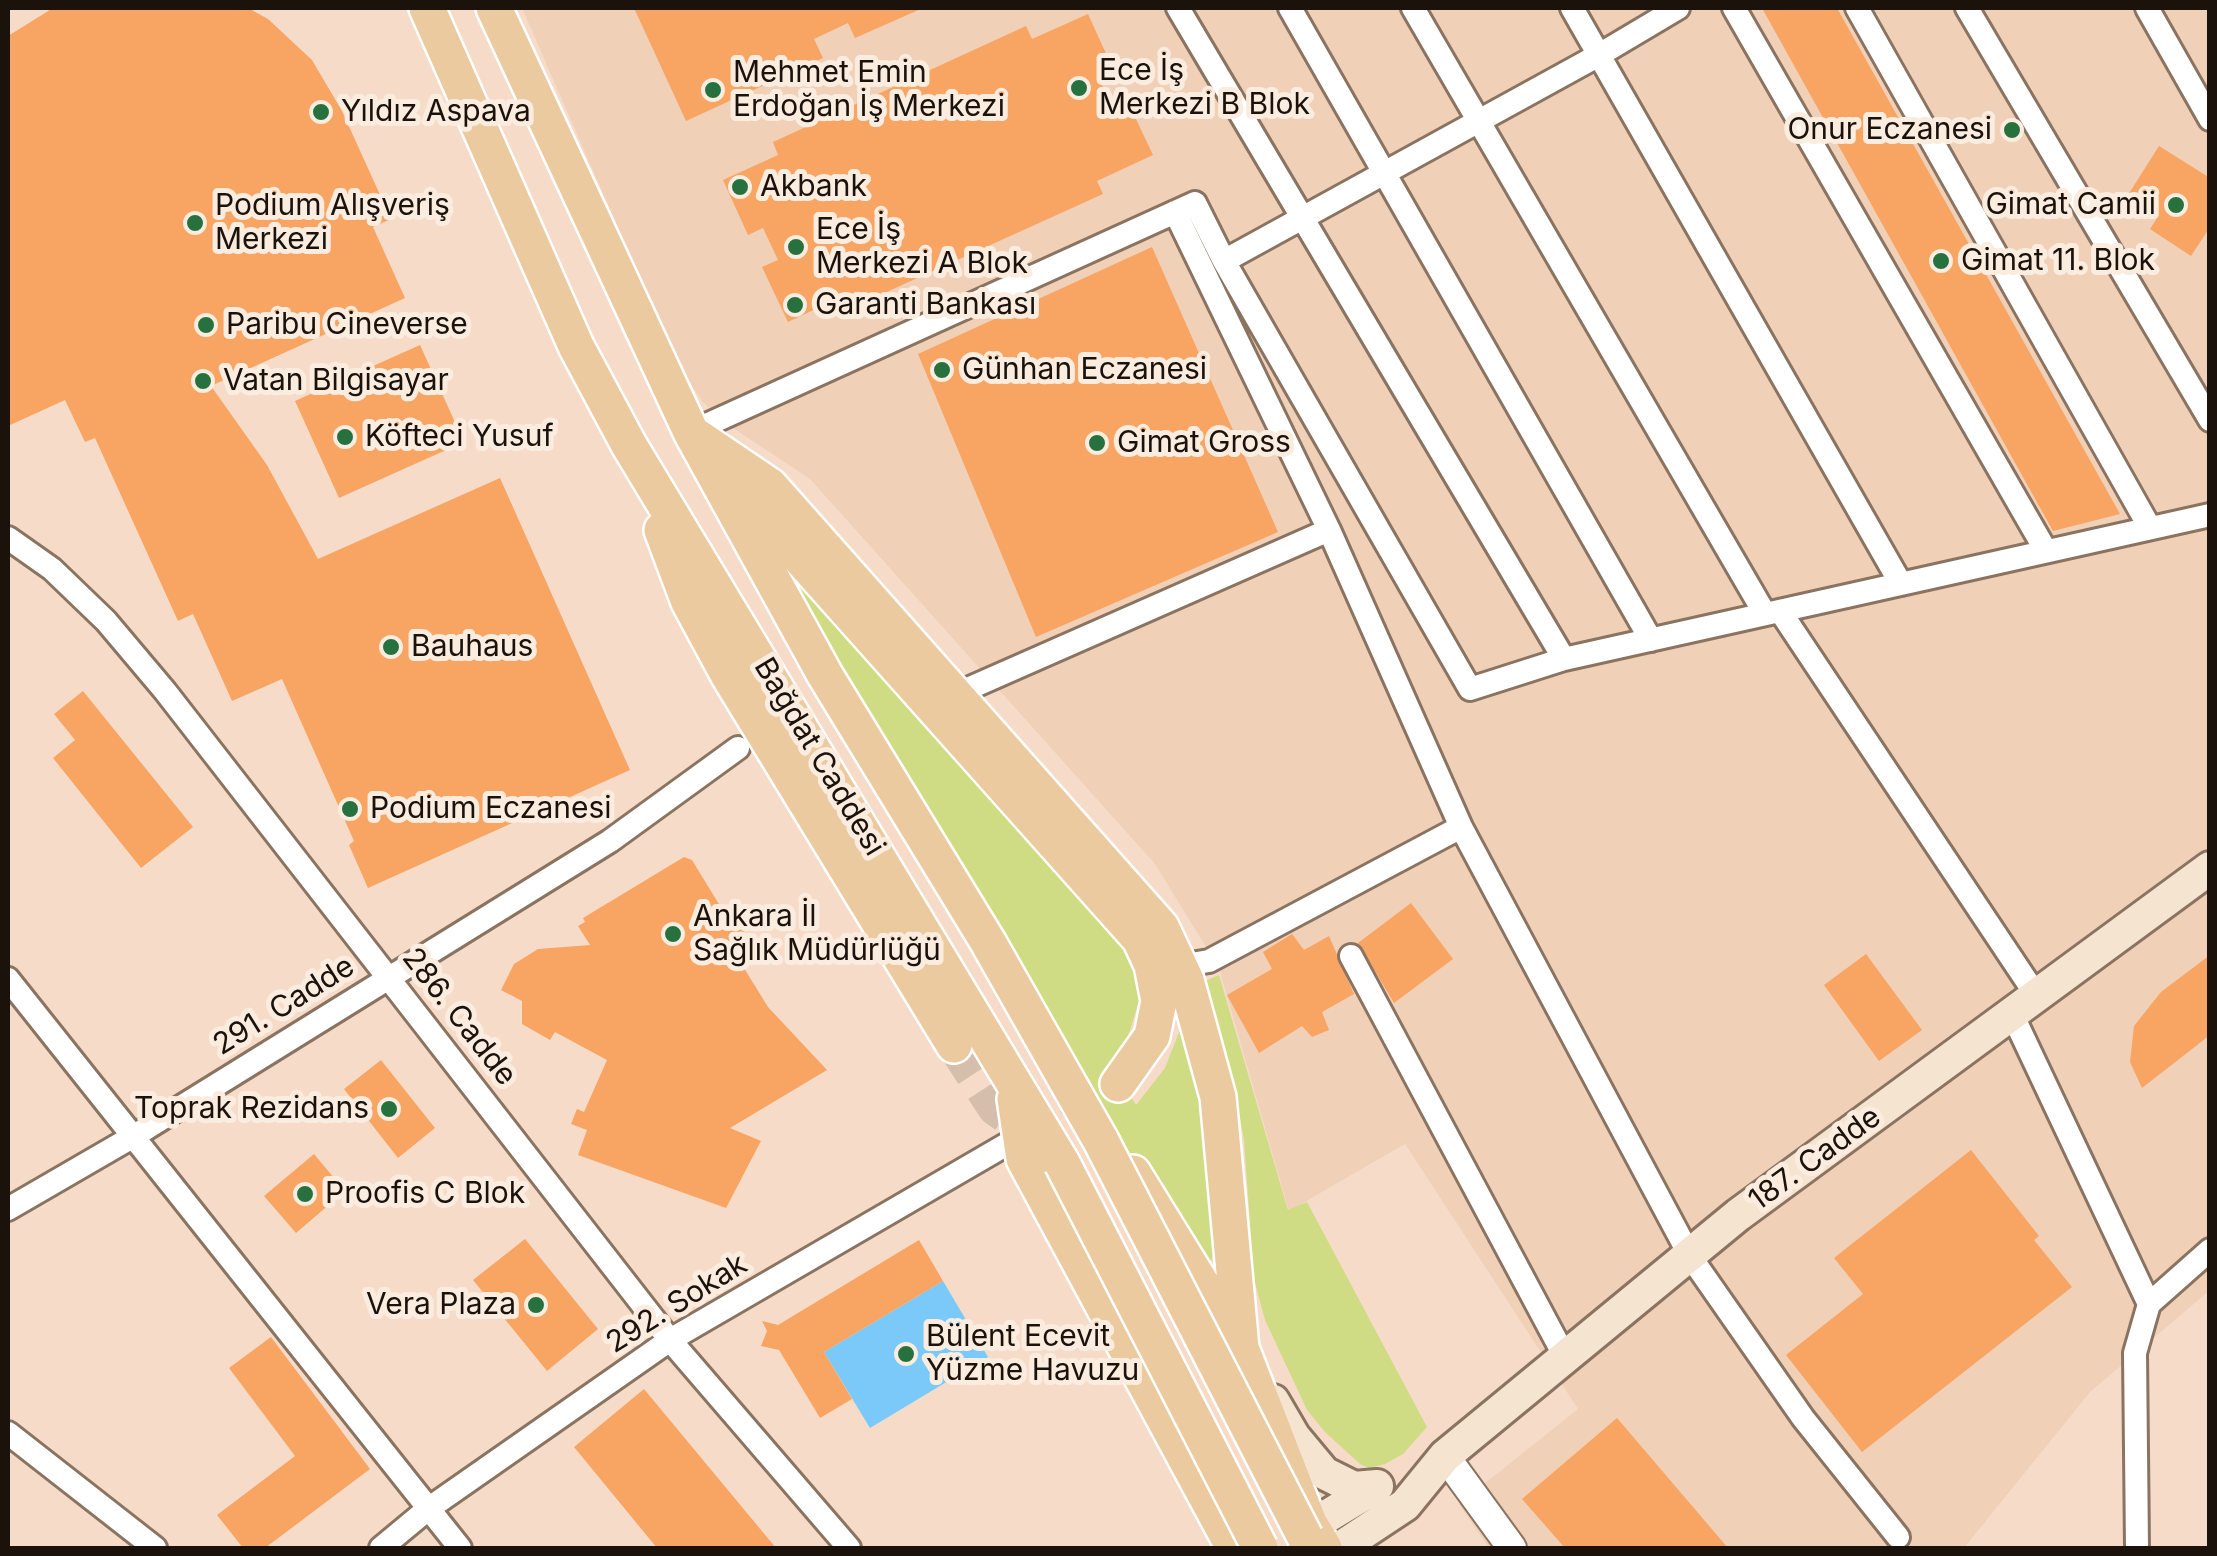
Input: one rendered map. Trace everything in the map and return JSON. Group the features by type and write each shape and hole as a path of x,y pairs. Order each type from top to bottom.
{"main road":[{"name":"Bağdat Caddesi","path":"426,8 576,346 629,445 1062,1162 1260,1548"},
{"name":"Bağdat Caddesi","path":"494,8 690,432 826,675 1049,1047 1313,1537"},
{"path":"690,432 770,486 1162,927 1179,966 1218,1097 1241,1348 1313,1537"},
{"path":"690,432 828,594 1140,939 1152,965 1159,1001 1152,1036 1118,1084"},
{"path":"629,445 697,616 954,1045"},
{"name":"187. Cadde","path":"1440,1462 1564,1355 1738,1215 2210,868"},
{"path":"1049,1047 1119,1150 1315,1465 1343,1485 1377,1486"},
{"path":"1010,1073 1024,1159 1234,1548"},
{"path":"1313,1537 1377,1486 1440,1462"},
{"path":"1340,1548 1405,1505 1440,1462"},
{"path":"1216,1515 1240,1518 1262,1513 1293,1479"},
{"path":"1244,1548 1265,1525 1288,1520 1313,1537"}],"street":[{"path":"1178,8 1564,659"},
{"path":"1290,8 1651,640"},
{"path":"1413,8 1773,613 2025,1007 2149,1304"},
{"path":"1572,8 1901,584"},
{"path":"1224,261 1600,55 1678,8"},
{"path":"1734,8 2046,552"},
{"path":"1857,8 2150,528"},
{"path":"1968,8 2210,420"},
{"path":"2147,8 2210,119"},
{"path":"690,432 1194,203 1470,689 1564,659 2210,515"},
{"path":"1175,212 1330,530 1462,828 1690,1256 1804,1418 1898,1537"},
{"path":"954,695 1330,530"},
{"name":"286. Cadde","path":"8,538 52,569 106,620 389,975 670,1340 849,1548"},
{"name":"291. Cadde","path":"8,1209 134,1136 610,841 738,748"},
{"path":"1179,966 1209,962 1462,828"},
{"path":"1351,956 1564,1355"},
{"path":"8,979 460,1548"},
{"name":"292. Sokak","path":"381,1548 428,1510 670,1340 1021,1136"},
{"path":"2137,1548 2135,1354 2149,1304 2210,1250"},
{"path":"8,1433 155,1548"},
{"path":"1440,1462 1512,1548"}],"shaded area":[{"path":"522,8 2209,8 2209,1291 2090,1392 1964,1548 1489,1548 1459,1504 1578,1409 1405,1144 1289,1211 1219,968 1155,864 810,479 727,424 702,401 677,363"}],"green space":[{"path":"774,554 1127,947 1140,997 1127,1041 1111,1065 1136,1105 1165,1068 1183,1022 1208,1130 1214,1252 1207,1273 1196,1272"},
{"path":"1219,975 1288,1210 1307,1202 1427,1427 1403,1454 1385,1464 1369,1468 1360,1464 1325,1432 1307,1410 1265,1320 1254,1279 1244,1140 1233,1079 1203,982"}],"water":[{"name":"Bülent Ecevit Yüzme Havuzu","path":"943,1281 988,1357 870,1428 824,1352"}],"building":[{"path":"53,8 248,8 268,19 312,60 342,111 391,219 373,227 405,298 211,386 267,465 318,559 500,478 630,770 368,888 349,845 354,841 282,679 232,701 193,614 178,621 95,438 85,442 65,400 8,426 8,36"},
{"name":"Mehmet Emin Erdoğan İş Merkezi","path":"634,8 923,8 855,38 848,23 814,39 823,58 686,121"},
{"name":"Gimat 11. Blok","path":"1762,8 1837,8 2120,514 2053,531"},
{"path":"1088,14 1113,69 1098,76 1112,107 1127,100 1153,155 1097,181 1103,194 849,309 843,296 788,322 762,267 778,260 763,228 748,235 723,180 778,155 773,142 1026,26 1032,39"},
{"name":"Gimat Camii","path":"2159,146 2210,178 2210,227 2191,256 2150,229 2159,215 2128,195"},
{"name":"Gimat Gross","path":"1152,247 1278,532 1036,637 918,354"},
{"path":"420,345 464,442 339,498 295,401"},
{"path":"83,691 193,827 141,868 53,758 75,740 54,714"},
{"path":"684,857 692,860 736,932 742,928 754,949 739,960 768,1007 827,1070 730,1128 761,1141 726,1208 578,1155 587,1130 571,1124 577,1109 584,1112 607,1060 555,1032 550,1040 522,1024 522,1001 501,990 514,964 538,949 590,945 578,926 585,922 583,918"},
{"path":"1411,903 1453,959 1394,1003 1358,943"},
{"path":"1292,934 1304,950 1329,936 1354,994 1322,1012 1329,1030 1312,1037 1302,1026 1259,1053 1227,995 1272,969 1263,952"},
{"path":"1866,954 1922,1030 1879,1061 1824,985"},
{"path":"2210,955 2210,1035 2142,1088 2130,1062 2134,1026 2161,992"},
{"name":"Toprak Rezidans","path":"381,1060 435,1128 398,1158 344,1089"},
{"path":"1971,1150 2039,1236 2034,1240 2072,1287 1862,1452 1786,1355 1863,1294 1834,1258"},
{"name":"Proofis C Blok","path":"314,1154 345,1191 296,1233 264,1196"},
{"name":"Vera Plaza","path":"525,1239 598,1329 547,1371 473,1280"},
{"path":"919,1240 943,1281 824,1352 852,1399 820,1418 779,1350 761,1346 767,1331 762,1321 778,1325"},
{"path":"271,1337 370,1469 265,1548 243,1548 217,1515 295,1456 229,1368"},
{"path":"644,1389 776,1548 657,1548 574,1447"},
{"path":"1617,1418 1728,1548 1565,1548 1522,1499"}],"tunnel":[{"path":"954,1045 995,1108 1016,1123 1044,1131 1069,1127 1118,1084"}],"place":[{"name":"Ece İş Merkezi B Blok","path":"1079,88"},
{"name":"Mehmet Emin Erdoğan İş Merkezi","path":"713,90"},
{"name":"Yıldız Aspava","path":"321,112"},
{"name":"Onur Eczanesi","path":"2012,130"},
{"name":"Akbank","path":"740,187"},
{"name":"Gimat Camii","path":"2176,205"},
{"name":"Podium Alışveriş Merkezi","path":"195,223"},
{"name":"Ece İş Merkezi A Blok","path":"796,247"},
{"name":"Gimat 11. Blok","path":"1941,261"},
{"name":"Garanti Bankası","path":"795,305"},
{"name":"Paribu Cineverse","path":"206,325"},
{"name":"Günhan Eczanesi","path":"942,370"},
{"name":"Vatan Bilgisayar","path":"203,381"},
{"name":"Köfteci Yusuf","path":"345,437"},
{"name":"Gimat Gross","path":"1097,443"},
{"name":"Bauhaus","path":"391,647"},
{"name":"Podium Eczanesi","path":"350,809"},
{"name":"Ankara İl Sağlık Müdürlüğü","path":"673,934"},
{"name":"Toprak Rezidans","path":"389,1109"},
{"name":"Proofis C Blok","path":"305,1194"},
{"name":"Vera Plaza","path":"536,1305"},
{"name":"Bülent Ecevit Yüzme Havuzu","path":"906,1354"}]}
